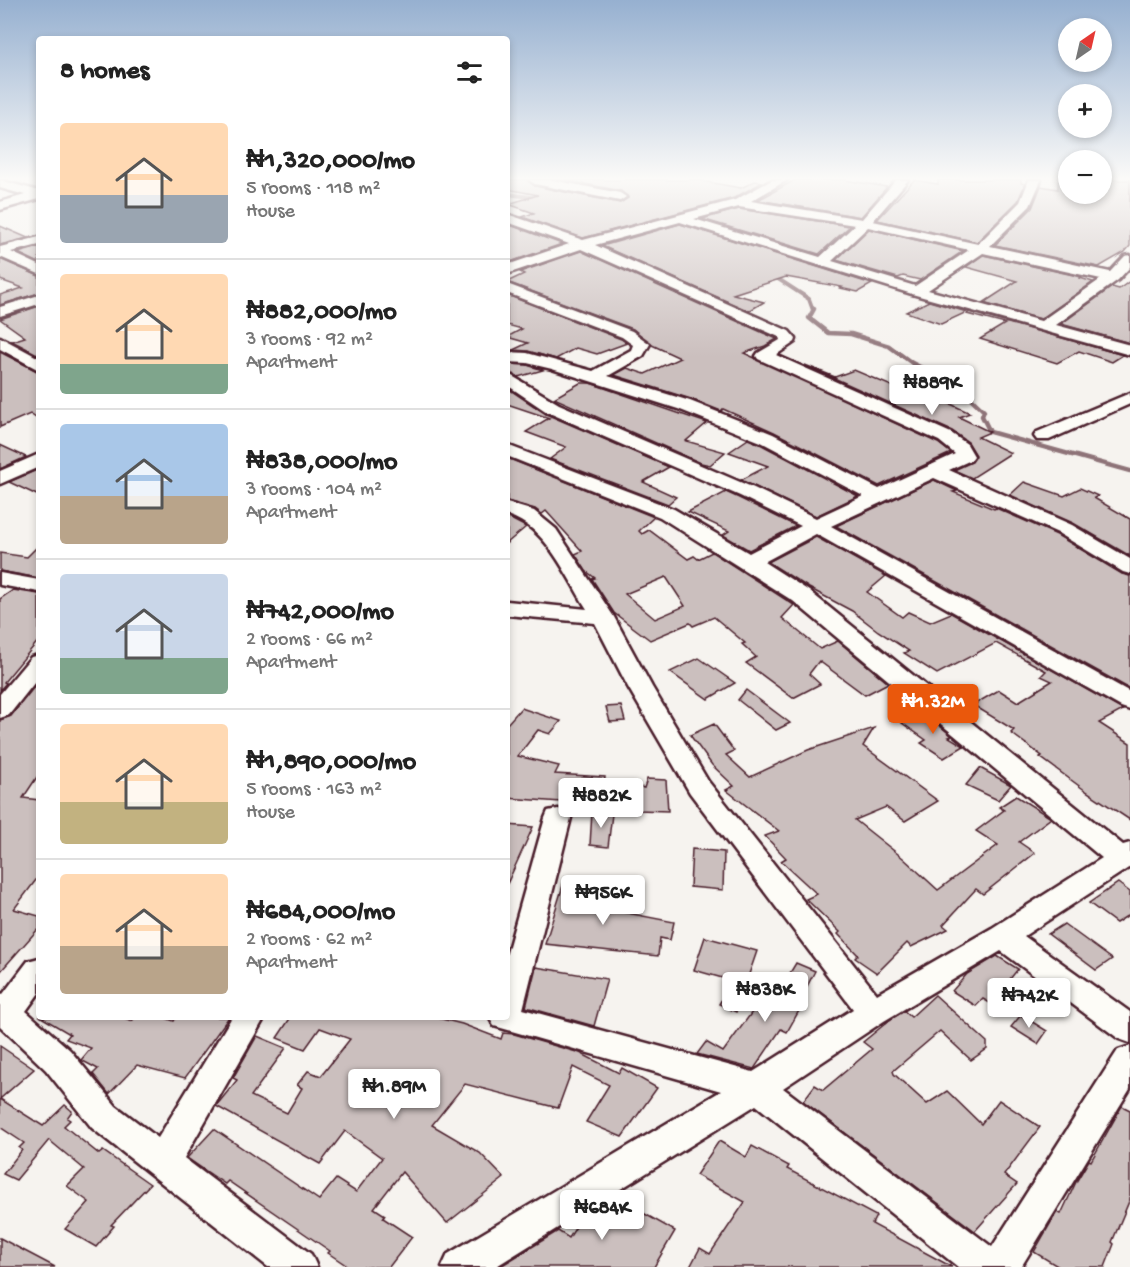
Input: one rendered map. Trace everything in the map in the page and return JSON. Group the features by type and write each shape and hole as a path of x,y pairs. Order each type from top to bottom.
{"street":[{"path":"568,239 784,334 788,339 787,342 764,356 945,437 961,448 964,456 876,496 749,562"},
{"path":"510,269 600,239"},
{"path":"748,239 917,291 1130,350"},
{"path":"823,262 848,239"},
{"path":"937,239 1113,277"},
{"path":"917,291 981,249 991,239"},
{"path":"0,252 36,242"},
{"path":"0,252 36,269"},
{"path":"1044,326 1113,277 1130,259"},
{"path":"510,289 627,334 642,344 637,353 595,377"},
{"path":"0,312 36,300"},
{"path":"0,342 36,362"},
{"path":"510,357 527,358 684,405 767,438 876,496"},
{"path":"510,380 553,408 747,492 816,526 1130,702"},
{"path":"1044,436 1130,398"},
{"path":"461,1267 757,1087 873,1012 1002,936 1125,855 801,596 667,513 510,451"},
{"path":"0,478 36,461"},
{"path":"933,470 1065,529 1130,568"},
{"path":"510,510 527,515 549,532 603,617 640,687 699,787 873,1012"},
{"path":"0,594 20,583"},
{"path":"510,608 603,617"},
{"path":"0,710 36,666"},
{"path":"510,994 558,818"},
{"path":"1002,936 1130,1030"},
{"path":"36,973 4,1009 58,1060 104,1117 298,1267"},
{"path":"510,1018 757,1087 988,1267"},
{"path":"162,1164 247,1020"},
{"path":"1000,1267 1130,1060"}],"building":[{"path":"0,239 23,239 0,245"},
{"path":"510,239 549,239 562,244 510,262"},
{"path":"626,239 728,239 872,284 858,292 786,277 733,294 764,302 749,311 602,246"},
{"path":"769,239 835,239 819,254"},
{"path":"858,239 912,239 963,251 920,280 903,276 898,278 836,260"},
{"path":"964,239 980,239 977,242"},
{"path":"1001,239 1130,239 1130,246 1125,252 1099,267 995,245"},
{"path":"36,248 36,262 18,253"},
{"path":"581,251 777,339 744,353 938,443 951,453 879,486 774,432 723,409 721,411 691,399 614,375 627,368 645,374 680,358 652,345 633,329 510,283 510,281 524,274 520,272"},
{"path":"983,255 1082,277 1080,278 1093,282 1041,319 983,303 1017,281 966,267"},
{"path":"0,259 36,275 36,294 0,305 0,295 23,288 0,280"},
{"path":"1130,281 1130,343 1061,324 1112,287 1119,289"},
{"path":"510,296 627,343 597,354 576,348 556,359 528,351 513,350 528,343 510,338 510,335 522,329 510,326"},
{"path":"929,301 967,312 941,324 906,312"},
{"path":"36,307 36,353 12,341 25,337 0,319"},
{"path":"969,312 1123,355 1112,362 1079,351 1057,363 980,339 1005,324 967,314"},
{"path":"0,352 36,370 36,418 30,414 0,427"},
{"path":"510,364 527,365 543,370 518,377 510,373"},
{"path":"805,365 835,377 854,370 896,388 909,381 935,391 929,394 970,413 959,417 990,432 978,437 1011,453 972,478 954,470 972,462 976,455 968,442 952,431"},
{"path":"580,383 590,383 707,423 686,441 725,452 710,465 701,463 554,398"},
{"path":"510,390 546,414 669,467 643,482 676,497 668,504 550,459 566,447 526,432 549,418 510,405"},
{"path":"748,439 858,496 816,516 741,480 768,466 729,452"},
{"path":"0,445 26,457 0,469"},
{"path":"510,459 654,517 639,531 642,534 649,530 688,559 694,556 698,559 712,552 794,605 782,618 820,649 838,641 888,683 865,695 819,661 809,674 820,684 793,698 746,663 756,657 742,644 745,643 714,617 693,626 690,623 650,640 614,613 592,579 595,578 586,571 575,554 582,551 546,511 542,514 535,509 510,502","holes":["666,577 685,606 655,619 625,594"]},
{"path":"36,470 36,495 9,482"},
{"path":"934,480 957,491 953,492 1057,535 1122,574 1130,576 1130,689 836,526"},
{"path":"1024,482 1064,496 1080,488 1098,496 1094,498 1130,519 1130,556 1073,523 1010,495"},
{"path":"726,492 796,526 749,550 723,535 729,531 688,512"},
{"path":"510,519 526,527 510,540"},
{"path":"816,537 886,576 867,592 902,617 908,612 930,622 951,613 1123,710 1099,723 1130,743 1130,820 1040,757 1042,756 1011,733 1014,730 973,705 999,690 1018,702 1052,681 1041,676 1046,671 996,643 937,674 904,653 909,651 852,611 768,562"},
{"path":"36,548 36,577 0,571 0,553 27,557"},
{"path":"13,590 36,594 36,644 0,690 0,599"},
{"path":"699,658 735,683 708,699 670,672"},
{"path":"36,687 36,778 23,798 36,800 36,880 14,909 36,915 36,931 0,972 0,720 11,716"},
{"path":"746,690 790,723 776,730 738,700"},
{"path":"621,706 625,721 610,722 606,707"},
{"path":"521,708 561,721 550,734 538,730 518,756 559,766 555,774 605,777 602,805 510,798 510,721"},
{"path":"923,712 952,736 949,737 964,746 944,758 921,743 926,740 902,723"},
{"path":"714,724 734,751 726,755 750,777 808,750 874,728 863,746 938,801 905,821 886,807 855,820 903,858 938,890 998,845 976,831 1004,810 999,807 1016,796 1051,818 1019,842 1035,853 983,894 976,889 943,925 948,929 911,947 907,943 877,973 855,958 858,955 838,934 840,932 806,899 817,894 781,861 786,858 765,836 779,831 726,790 734,786 712,765 690,735"},
{"path":"980,768 1011,785 998,800 966,785"},
{"path":"647,779 666,780 668,811 638,810 637,786 644,788"},
{"path":"592,812 612,814 608,847 590,845"},
{"path":"510,825 533,827 510,877"},
{"path":"692,849 724,852 723,890 690,887"},
{"path":"564,882 597,888 591,906 674,922 670,940 660,938 658,956 545,944"},
{"path":"1118,883 1130,892 1130,914 1116,923 1089,903"},
{"path":"1064,924 1112,959 1096,970 1048,934"},
{"path":"705,937 757,951 736,1012 719,1004 733,981 694,970"},
{"path":"997,956 1018,969 1010,979 1038,991 1029,1010 996,996 990,1003 983,999 976,1006 952,991 967,974"},
{"path":"796,963 815,971 801,998 805,1000 787,1032 781,1029 754,1069 697,1054 706,1042 723,1052 755,1008 766,1013"},
{"path":"536,967 607,979 594,1026 526,1007"},
{"path":"935,995 987,1042 987,1049 971,1060 940,1031 893,1071 894,1074 927,1104 947,1091 981,1124 999,1100 1040,1127 1004,1175 1017,1184 975,1231 803,1101 815,1085 823,1090 872,1049 863,1042 891,1019 904,1011 911,1017"},
{"path":"1021,1015 1047,1031 1038,1044 1011,1027"},
{"path":"46,1020 227,1020 185,1078 137,1065 109,1094 93,1074 98,1069 81,1060 91,1048 66,1039 70,1034"},
{"path":"289,1020 446,1020 501,1039 503,1033 514,1034 580,1053 619,1073 622,1068 657,1088 622,1137 586,1122 609,1085 573,1067 558,1108 465,1084 432,1125 480,1153 504,1178 447,1223 402,1172 374,1208 385,1215 383,1218 412,1237 389,1267 349,1267 328,1253 330,1251 228,1181 225,1184 187,1158 214,1129 319,1200 336,1179 356,1192 382,1158 345,1131 320,1164 216,1106 237,1080 233,1078 257,1036 286,1048 251,1096 287,1113 302,1088 297,1085 308,1071 321,1076 350,1039 320,1028 305,1049 277,1038"},
{"path":"0,1046 34,1069 0,1099"},
{"path":"0,1099 43,1126 65,1105 72,1111 67,1118 70,1120 64,1126 99,1154 103,1151 150,1184 111,1225 114,1226 96,1247 65,1229 89,1202 67,1186 84,1169 49,1140 16,1180 3,1174 22,1150 19,1148 24,1143 0,1127"},
{"path":"1122,1106 1130,1110 1130,1199 1112,1242 1114,1244 1105,1267 1059,1267 1034,1252 1057,1212 1061,1214 1076,1182 1089,1160 1091,1161"},
{"path":"719,1141 746,1157 752,1146 789,1166 787,1169 876,1216 872,1224 952,1267 690,1267 700,1248 710,1254 745,1202 696,1175"},
{"path":"613,1196 675,1231 654,1267 499,1267 558,1231 569,1238 584,1214"},
{"path":"0,1238 55,1267 0,1267"}],"waterway":[{"path":"772,275 809,299 813,310"},
{"path":"814,309 809,318 828,333 851,334 889,346 912,363 959,387 984,411 982,416 990,432 1130,471"}]}
